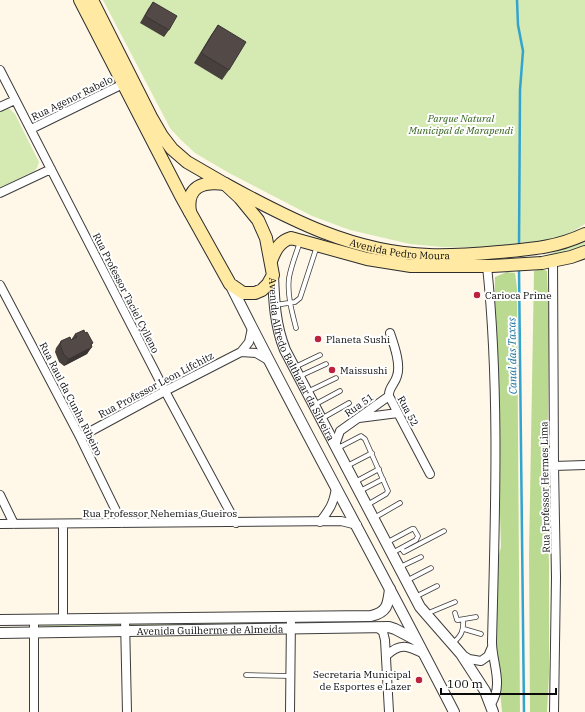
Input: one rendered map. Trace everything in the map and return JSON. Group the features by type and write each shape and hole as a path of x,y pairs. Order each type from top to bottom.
{"main road":[{"name":"Avenida Alfredo Balthazar da Silveira","path":"80,0 181,196 230,284"},
{"name":"Avenida Alfredo Balthazar da Silveira","path":"92,0 162,136 187,162 224,184 240,198 258,220 266,238 273,276"},
{"path":"190,212 190,197 194,190 200,185 207,182 224,184"},
{"name":"Avenida Pedro Moura","path":"224,184 282,215 321,232 393,251 429,255 489,253 558,245 585,234"},
{"path":"271,261 277,248 286,240 291,238 300,240"},
{"name":"Avenida Pedro Moura","path":"300,240 378,262 430,267 547,263 585,252"},
{"path":"230,284 243,293 255,293 262,290 273,276"}],"street":[{"name":"Rua Professor Taciel Cylleno","path":"0,70 165,391 236,522"},
{"name":"Rua Agenor Rabelo","path":"31,130 123,84"},
{"path":"0,107 15,100"},
{"path":"0,193 51,169"},
{"name":"Rua Professor Hermes Lima","path":"547,263 556,577 554,712"},
{"path":"483,712 492,708 497,689 497,676 492,646 495,399 490,266"},
{"name":"Avenida Alfredo Balthazar da Silveira","path":"273,276 274,305 280,338 299,377 386,543 396,551 399,567 415,597 426,614 462,654 484,691 492,708"},
{"name":"Avenida Alfredo Balthazar da Silveira","path":"230,284 268,360 455,712"},
{"name":"Rua Raul da Cunha Ribeiro","path":"0,285 80,437 122,523"},
{"path":"241,352 249,342 252,328"},
{"name":"Rua 52","path":"390,333 396,352 398,372 396,381 389,390 389,396 430,474"},
{"path":"241,352 256,353 268,360"},
{"name":"Rua Professor Leon Lifchitz","path":"80,437 241,352"},
{"name":"Rua 51","path":"336,447 340,431 389,396"},
{"path":"358,418 398,412"},
{"name":"Rua 51","path":"323,422 340,431"},
{"path":"554,466 585,465"},
{"path":"320,522 334,500 336,487"},
{"path":"0,495 14,524"},
{"name":"Rua Professor Nehemias Gueiros","path":"0,524 348,522 357,525"},
{"path":"63,524 64,619"},
{"name":"Avenida Guilherme de Almeida","path":"0,620 371,616 377,615 385,610 388,604 390,588"},
{"path":"290,712 291,617"},
{"path":"125,618 126,712"},
{"path":"34,619 34,712"},
{"path":"377,627 384,634 389,712"},
{"name":"Avenida Guilherme de Almeida","path":"0,633 392,627 416,640"},
{"path":"386,656 397,647 402,646 407,646 424,654"},
{"path":"462,654 469,659 481,661 488,656 492,646"}],"lane":[{"path":"296,328 290,302 289,279 300,240"},
{"path":"274,305 297,300 302,293 317,246"},
{"path":"294,367 320,355"},
{"path":"299,377 326,364"},
{"path":"307,392 336,378"},
{"path":"314,405 340,391"},
{"path":"323,422 349,403"},
{"path":"336,447 361,436 365,439 387,487 386,494 367,505"},
{"path":"347,467 372,453"},
{"path":"355,482 379,469"},
{"path":"360,491 383,479"},
{"path":"374,518 400,504"},
{"path":"386,543 410,529 414,529 418,536 417,538 396,551"},
{"path":"396,551 404,552 444,532"},
{"path":"399,567 421,556"},
{"path":"406,581 431,568"},
{"path":"415,597 437,586"},
{"path":"426,614 455,602"},
{"path":"455,613 457,620 476,617"},
{"path":"452,644 459,638 464,629 463,620"},
{"path":"464,629 481,634"},
{"path":"246,675 290,676"}],"green space":[{"name":"Parque Natural Municipal de Marapendi","path":"103,0 585,0 585,224 572,232 553,240 490,248 442,247 410,244 350,230 312,216 229,173 195,153 180,139 170,128"},
{"path":"10,109 15,114 39,162 34,171 0,188 0,111"},
{"path":"585,242 585,250 543,258 556,251"},
{"path":"541,269 547,271 549,322 547,507 549,564 549,674 547,712 530,712 529,554 534,271"},
{"path":"507,272 515,273 517,288 520,712 502,712 496,648 496,566 501,547 494,319 495,277"},
{"path":"291,617 291,628 34,632 34,619"}],"building":[{"path":"153,2 177,16 169,30 145,16"},
{"path":"218,25 246,42 229,70 201,53"},
{"path":"84,330 85,333 87,332 93,343 91,344 92,347 69,359 64,355 60,345 61,341 70,337 71,340 77,337 75,334"}],"waterway":[{"name":"Canal das Taxas","path":"517,0 518,25 523,51 520,90 519,248"},
{"name":"Canal das Taxas","path":"519,269 524,712"}],"place":[{"name":"Carioca Prime","path":"477,295"},
{"name":"Planeta Sushi","path":"318,339"},
{"name":"Maissushi","path":"332,370"},
{"name":"Secretaria Municipal de Esportes e Lazer","path":"419,680"}]}
